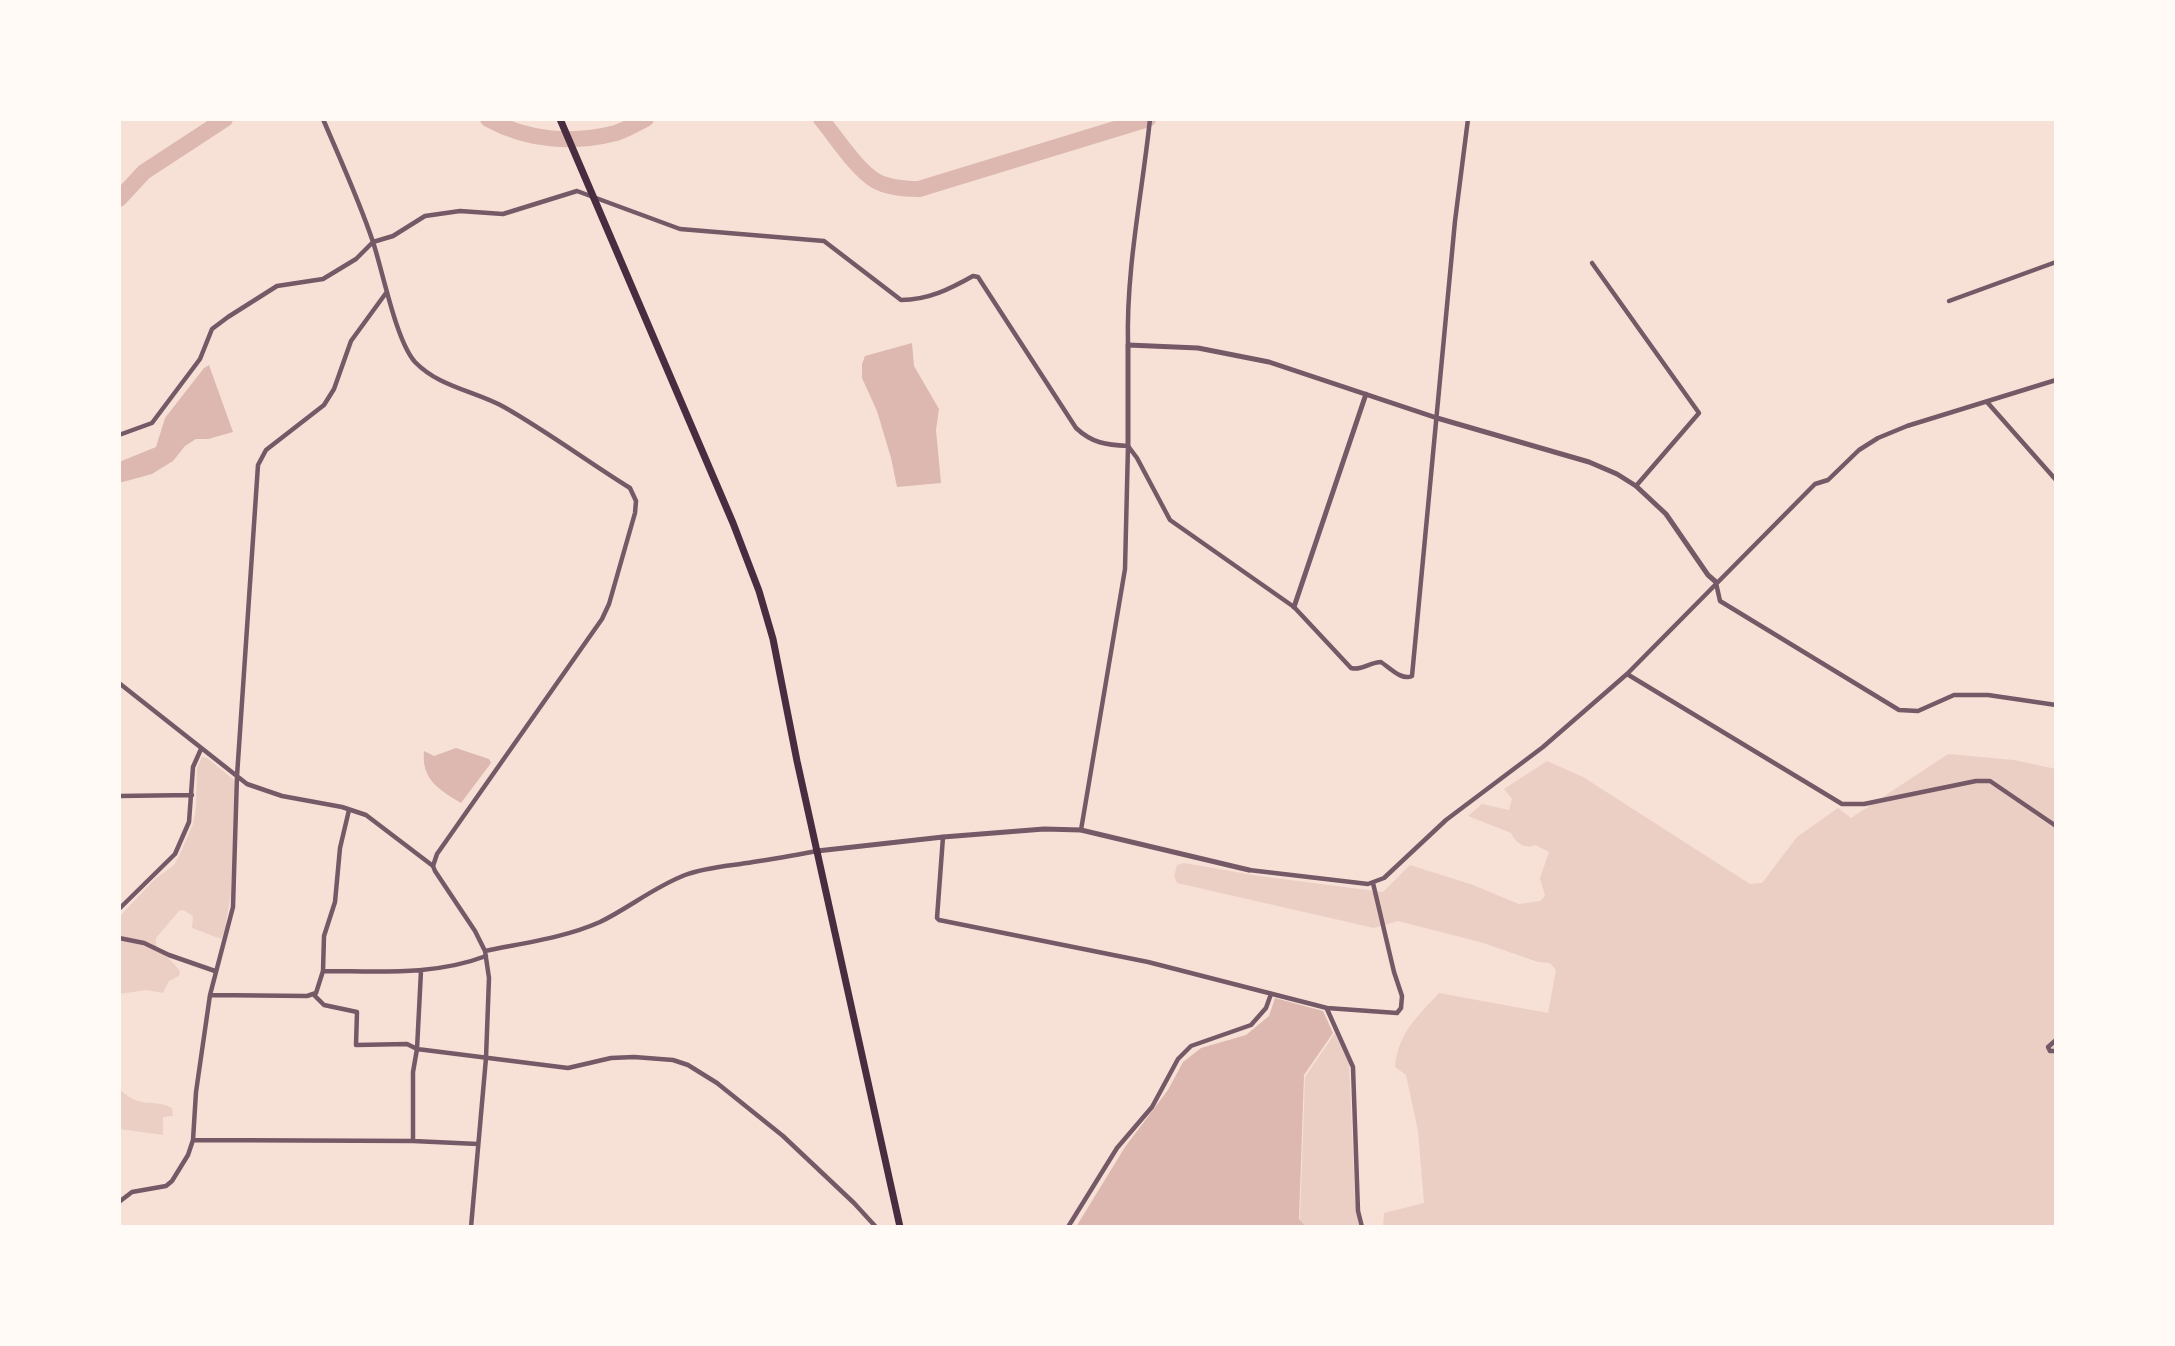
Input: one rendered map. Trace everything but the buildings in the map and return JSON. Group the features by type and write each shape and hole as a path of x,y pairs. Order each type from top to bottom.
{"main road":[{"path":"561,119 733,523 759,591 773,639 900,1227"}],"street":[{"path":"323,119 373,242 407,351 430,376 501,405 629,488 636,501 609,604 602,619 470,805 437,854 433,866"},
{"path":"1081,830 1125,569 1127,307 1150,119"},
{"path":"119,435 152,422 200,359 212,329 277,286 323,279 356,259 373,242 393,236 425,216 460,211 503,214 577,191 680,229 824,241 901,300 948,291 973,276 978,277 1076,428 1087,438 1099,443 1128,446 1170,520 1294,607 1351,668 1360,669 1381,662 1403,678 1412,676 1455,221 1468,119"},
{"path":"1949,301 2056,262"},
{"path":"1592,263 1699,412 1636,486"},
{"path":"119,1202 132,1192 166,1186 172,1181 188,1155 193,1140 196,1092 210,995 233,907 237,776 258,465 266,450 324,405 334,389 351,341 387,292"},
{"path":"1128,345 1198,348 1269,362 1437,418 1589,462 1617,474 1636,486 1666,514 1708,575 1716,582 1720,601 1899,710 1918,711 1954,695 1977,695 2056,705"},
{"path":"323,971 421,971 465,964 485,953 592,925 667,883 719,866 817,851 1021,830 1081,830 1249,870 1350,883 1373,883 1384,878 1447,820 1543,747 1626,674 1815,484 1828,480 1859,450 1878,438 1907,426 2056,380"},
{"path":"1294,607 1366,394"},
{"path":"1987,402 2056,480"},
{"path":"1626,674 1843,804 1864,804 1976,781 1990,781 2056,826"},
{"path":"119,682 247,783 261,790 366,815 376,821 433,866 475,931 485,953 489,978 486,1058 471,1227"},
{"path":"119,909 175,854 189,822 193,767 201,749"},
{"path":"119,796 192,795"},
{"path":"314,995 323,971 324,936 335,902 340,848 349,810"},
{"path":"943,837 939,920 1148,962 1327,1008 1397,1013 1401,1008 1402,996 1373,883"},
{"path":"119,938 144,943 169,956 215,971"},
{"path":"413,1140 413,1072 417,1049 421,971"},
{"path":"1068,1227 1117,1148 1152,1107 1178,1059 1191,1046 1251,1025 1266,1008 1271,994"},
{"path":"210,995 314,995 324,1005 357,1013 356,1045 407,1044 417,1049 568,1068 611,1058 634,1057 673,1060 688,1065 717,1083 783,1136 876,1227"},
{"path":"1327,1008 1353,1067 1358,1210 1362,1227"},
{"path":"2056,1040 2048,1046 2050,1051 2056,1051"},
{"path":"193,1140 413,1140 478,1144"}],"shaded area":[{"path":"912,343 914,366 939,409 936,430 941,483 897,487 877,411 862,378 862,364 865,356"},
{"path":"209,365 233,432 208,439 196,439 185,446 173,461 152,474 119,483 119,462 156,447 165,418"},
{"path":"456,748 489,759 491,763 461,803 433,783 425,769 424,761 424,751 434,756"},
{"path":"1948,754 2014,760 2056,769 2056,1227 1383,1227 1384,1213 1424,1203 1418,1131 1406,1075 1395,1067 1400,1044 1410,1026 1439,993 1548,1013 1556,970 1550,963 1538,962 1480,942 1398,921 1374,928 1177,883 1174,876 1177,865 1184,863 1383,892 1410,865 1473,885 1519,904 1540,901 1545,896 1540,878 1549,852 1535,845 1524,846 1511,833 1468,816 1482,804 1509,810 1512,799 1504,789 1547,761 1583,777 1750,884 1762,883 1797,837 1838,808 1851,818"},
{"path":"202,757 233,779 235,786 231,894 224,933 221,939 192,928 193,916 183,910 179,911 156,938 156,945 180,971 179,976 169,981 163,993 147,990 119,994 119,917 154,880 174,865 179,856 193,824 197,768"},
{"path":"1275,998 1323,1011 1333,1033 1304,1075 1299,1219 1306,1227 1076,1227 1125,1147 1168,1090 1183,1062 1201,1048 1246,1035 1269,1016"},
{"path":"1335,1033 1349,1061 1355,1197 1359,1227 1294,1227 1300,1219 1305,1077"},
{"path":"119,1089 135,1100 172,1108 173,1116 163,1117 163,1135 119,1129"}],"waterway":[{"path":"119,199 144,172 225,119"},
{"path":"488,119 519,132 567,139 616,133 646,119"},
{"path":"635,124 639,119"},
{"path":"821,119 869,176 897,188 919,189 1148,119"}]}
